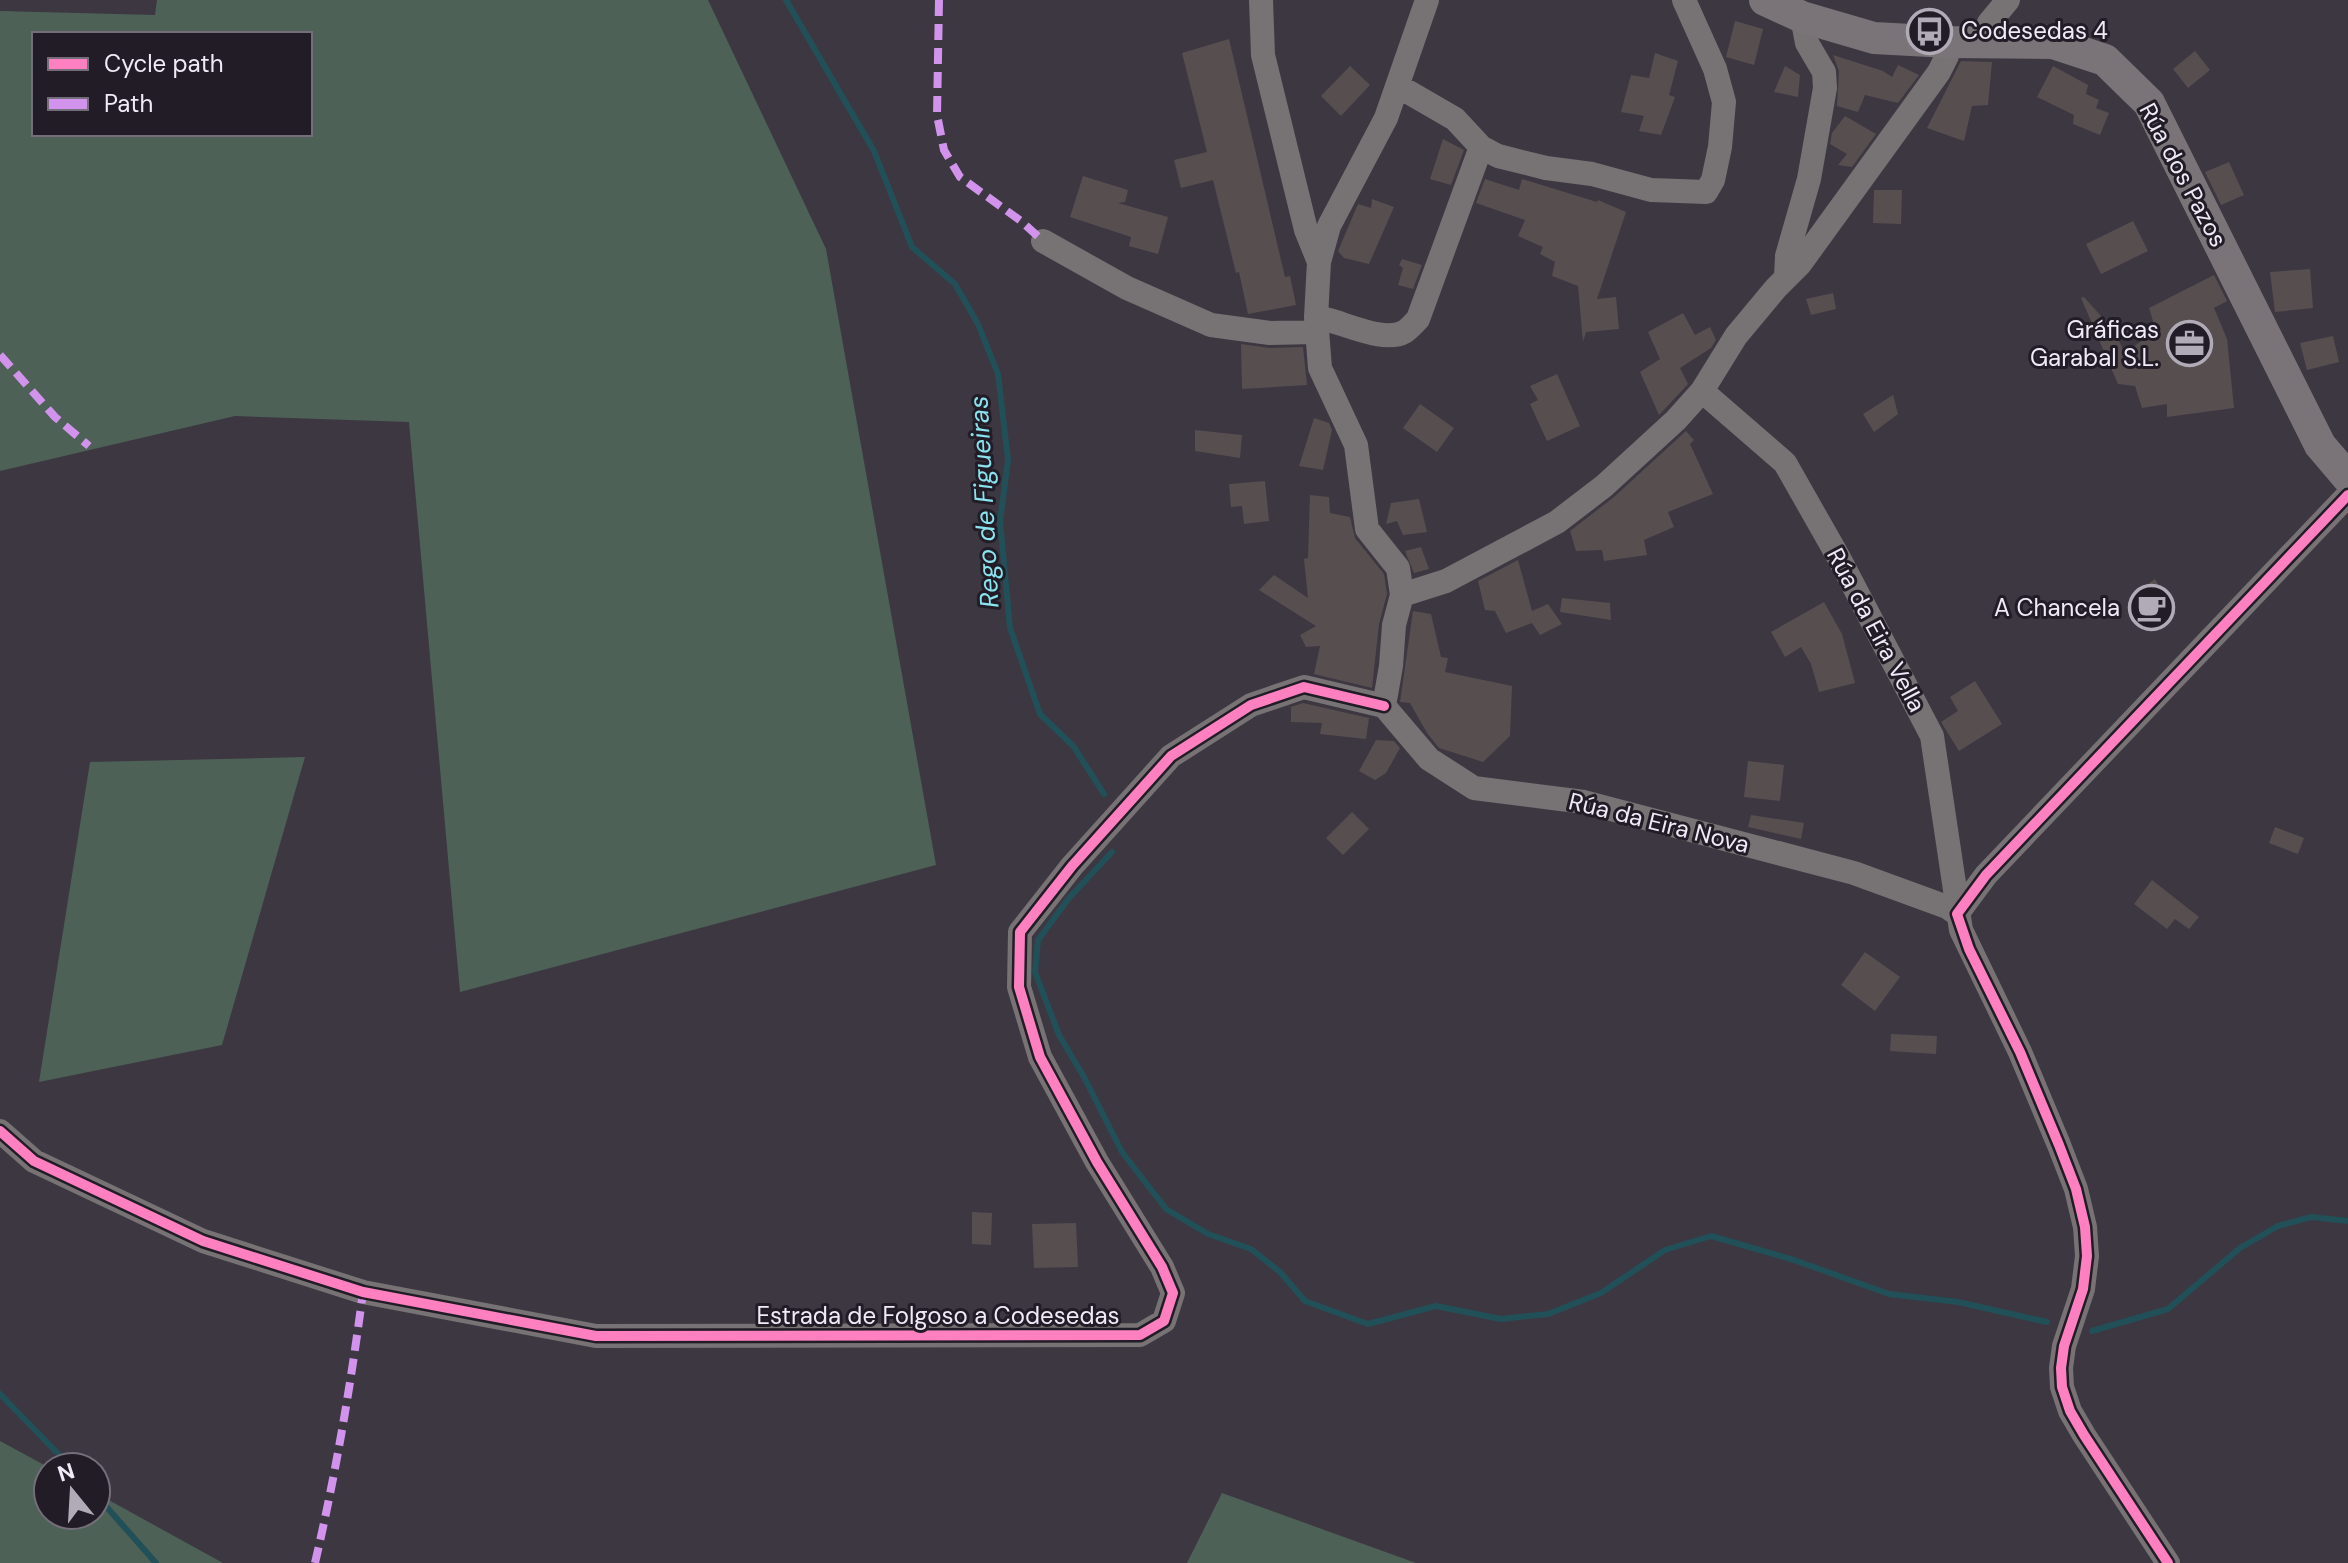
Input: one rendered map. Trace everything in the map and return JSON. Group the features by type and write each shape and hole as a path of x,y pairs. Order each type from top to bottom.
{"street":[{"path":"1261,0 1263,55 1306,230 1319,262"},
{"path":"1384,706 1394,625 1402,595 1398,568 1367,529 1356,445 1320,368 1317,324 1319,262 1329,226 1386,118 1427,0"},
{"path":"1398,86 1455,119 1481,147 1498,156 1546,168 1592,174 1651,190 1706,192 1713,180 1720,147 1724,102 1715,69 1684,0"},
{"name":"Rúa dos Pazos","path":"1765,0 1802,17 1874,38 2053,43 2105,60 2149,103 2320,445 2348,478"},
{"path":"1981,42 1989,23 2008,0"},
{"path":"1786,277 1787,256 1809,179 1825,88 1824,72 1807,43 1802,17"},
{"path":"1402,595 1446,581 1557,522 1604,486 1676,420 1702,391 1736,336 1800,264 1939,72 1947,56 1948,42"},
{"path":"1043,241 1127,288 1211,325 1270,333 1332,319 1381,335 1402,333 1418,319 1481,147"},
{"name":"Rúa da Eira Vella","path":"1702,391 1785,463 1839,558 1932,736 1957,914 1969,949 2015,1041 2059,1145 2076,1189 2085,1227 2087,1256 2083,1289 2064,1346 2062,1387 2070,1411 2168,1563"},
{"path":"1957,914 1986,875 2348,495"},
{"name":"Estrada de Folgoso a Codesedas","path":"0,1131 34,1161 203,1241 363,1292 596,1336 1140,1335 1164,1321 1173,1293 1162,1267 1097,1162 1040,1057 1019,987 1020,932 1072,866 1171,756 1251,705 1304,687 1384,706"},
{"name":"Rúa da Eira Nova","path":"1384,706 1429,759 1474,788 1584,802 1685,828 1854,873 1947,907 1957,914"}],"green space":[{"path":"157,0 708,0 826,249 936,865 460,992 409,422 235,416 0,471 0,11 155,15"},
{"path":"305,757 222,1045 39,1082 90,762"},
{"path":"0,1441 32,1458 32,1531 112,1531 112,1502 223,1563 0,1563"},
{"path":"1222,1493 1416,1563 1187,1563"}],"building":[{"path":"1735,21 1763,29 1754,65 1726,57"},
{"path":"1229,39 1285,277 1290,276 1296,305 1248,314 1213,180 1181,188 1174,160 1207,152 1182,53"},
{"path":"2195,51 2210,70 2188,88 2173,69"},
{"path":"1655,53 1678,61 1669,95 1675,97 1661,135 1639,131 1644,116 1621,112 1631,75 1649,78"},
{"path":"1833,55 1883,71 1892,77 1898,65 1919,75 1898,103 1865,95 1858,112 1837,106 1839,71"},
{"path":"1961,61 1992,62 1988,105 1972,106 1964,141 1927,128"},
{"path":"1350,66 1370,85 1341,116 1321,96"},
{"path":"1785,66 1800,75 1798,97 1774,92"},
{"path":"2053,66 2088,85 2086,94 2099,100 2096,108 2109,113 2100,135 2073,124 2074,115 2037,97"},
{"path":"1845,116 1876,134 1852,167 1838,165 1847,154 1830,144 1832,133"},
{"path":"1443,139 1464,150 1451,185 1430,179"},
{"path":"2229,162 2244,195 2221,205 2205,172"},
{"path":"1083,176 1128,190 1125,202 1118,203 1168,217 1158,254 1129,246 1131,237 1070,217"},
{"path":"1485,179 1519,190 1522,179 1598,200 1626,212 1597,299 1616,297 1619,329 1586,332 1583,342 1578,286 1552,276 1555,262 1540,254 1543,247 1518,236 1525,220 1476,203"},
{"path":"1874,190 1902,190 1901,224 1873,223"},
{"path":"1372,199 1394,207 1369,264 1344,258 1338,251 1358,204 1371,208"},
{"path":"2133,221 2148,251 2101,274 2086,244"},
{"path":"1402,259 1422,265 1413,289 1398,285"},
{"path":"2310,269 2313,308 2275,312 2270,272"},
{"path":"2214,275 2227,301 2214,308 2227,339 2234,408 2167,417 2167,404 2142,408 2135,386 2118,384 2081,298 2084,297 2116,333 2124,353 2156,331 2149,308"},
{"path":"1833,293 1836,309 1811,315 1806,299"},
{"path":"1683,313 1695,335 1710,327 1716,340 1711,348 1680,368 1688,384 1659,415 1640,372 1660,359 1648,332"},
{"path":"2333,336 2339,362 2307,370 2300,343"},
{"path":"1241,344 1270,348 1303,347 1307,385 1242,389"},
{"path":"1557,374 1580,426 1547,441 1530,404 1538,400 1530,386"},
{"path":"1893,395 1898,414 1874,432 1863,414"},
{"path":"1420,404 1454,428 1437,452 1403,428"},
{"path":"1314,418 1329,423 1332,430 1323,470 1299,466"},
{"path":"1195,430 1242,435 1240,458 1195,451"},
{"path":"1686,431 1694,440 1690,444 1713,494 1668,512 1674,527 1644,540 1647,555 1604,561 1602,550 1576,551 1570,531 1614,497"},
{"path":"1265,481 1269,521 1244,524 1242,506 1231,507 1229,484"},
{"path":"1310,495 1329,497 1330,513 1350,517 1355,538 1384,574 1387,594 1379,624 1372,688 1314,674 1320,646 1306,647 1300,635 1316,626 1259,590 1274,575 1308,598 1304,559 1308,558"},
{"path":"1419,499 1427,532 1403,535 1397,521 1386,524 1391,503"},
{"path":"1421,547 1429,569 1414,573 1405,551"},
{"path":"1518,560 1532,611 1548,604 1562,624 1540,635 1532,623 1506,633 1495,611 1485,610 1478,581"},
{"path":"2155,579 2176,614 2152,628 2132,595"},
{"path":"1562,598 1610,603 1611,620 1560,612"},
{"path":"1824,602 1842,634 1855,683 1819,692 1811,664 1801,647 1785,657 1771,632"},
{"path":"1413,611 1431,614 1441,657 1448,658 1445,672 1512,686 1510,736 1483,762 1439,748 1410,703 1400,702"},
{"path":"1975,681 2002,724 1959,751 1941,722 1958,711 1950,697"},
{"path":"1303,703 1369,718 1366,739 1320,734 1322,723 1291,722 1291,707"},
{"path":"1376,740 1394,741 1400,748 1386,773 1375,780 1359,771"},
{"path":"1748,761 1784,765 1780,801 1744,797"},
{"path":"1352,812 1369,829 1343,855 1326,838"},
{"path":"1751,815 1804,823 1801,839 1748,827"},
{"path":"2275,827 2304,838 2298,854 2269,843"},
{"path":"2152,880 2199,917 2189,929 2175,919 2167,929 2134,904"},
{"path":"1865,952 1900,977 1875,1011 1841,985"},
{"path":"1891,1034 1937,1036 1936,1054 1890,1051"},
{"path":"972,1212 992,1213 991,1245 972,1244"},
{"path":"1076,1223 1078,1267 1034,1268 1032,1224"}],"waterway":[{"name":"Rego de Figueiras","path":"786,0 874,151 912,247 955,284 978,324 998,374 1008,460 1000,521 1010,628 1040,714 1074,747 1104,794"},
{"name":"Rego de Figueiras","path":"1112,852 1069,898 1038,940 1035,972 1059,1035 1122,1152 1166,1209 1208,1234 1251,1249 1280,1272 1305,1301 1368,1324 1436,1306 1501,1319 1548,1314 1601,1293 1665,1250 1711,1236 1794,1260 1889,1294 1958,1302 2047,1322"},
{"name":"Rego de Figueiras","path":"2092,1331 2168,1309 2240,1248 2278,1226 2311,1217 2348,1221"},
{"path":"0,1394 55,1451"},
{"path":"112,1513 156,1563"}],"marked path":[{"path":"939,0 937,115 944,150 960,177 1021,221 1043,241"},
{"path":"0,355 55,417 89,446"},
{"path":"315,1563 342,1428 363,1292"}],"cycle path":[{"path":"2168,1563 2084,1435 2070,1411 2062,1387 2064,1346 2083,1289 2087,1256 2085,1227 2076,1189 2059,1145 2020,1052 1969,949 1957,914 1986,875 2348,495"},
{"path":"0,1131 34,1161 203,1241 363,1292 596,1336 1140,1335 1164,1321 1173,1293 1162,1267 1097,1162 1040,1057 1019,987 1020,932 1072,866 1171,756 1251,705 1304,687 1384,706"}],"place":[{"name":"Codesedas 4","path":"1930,31"},
{"name":"Gráficas Garabal S.L.","path":"2190,344"},
{"name":"A Chancela","path":"2151,608"}]}
